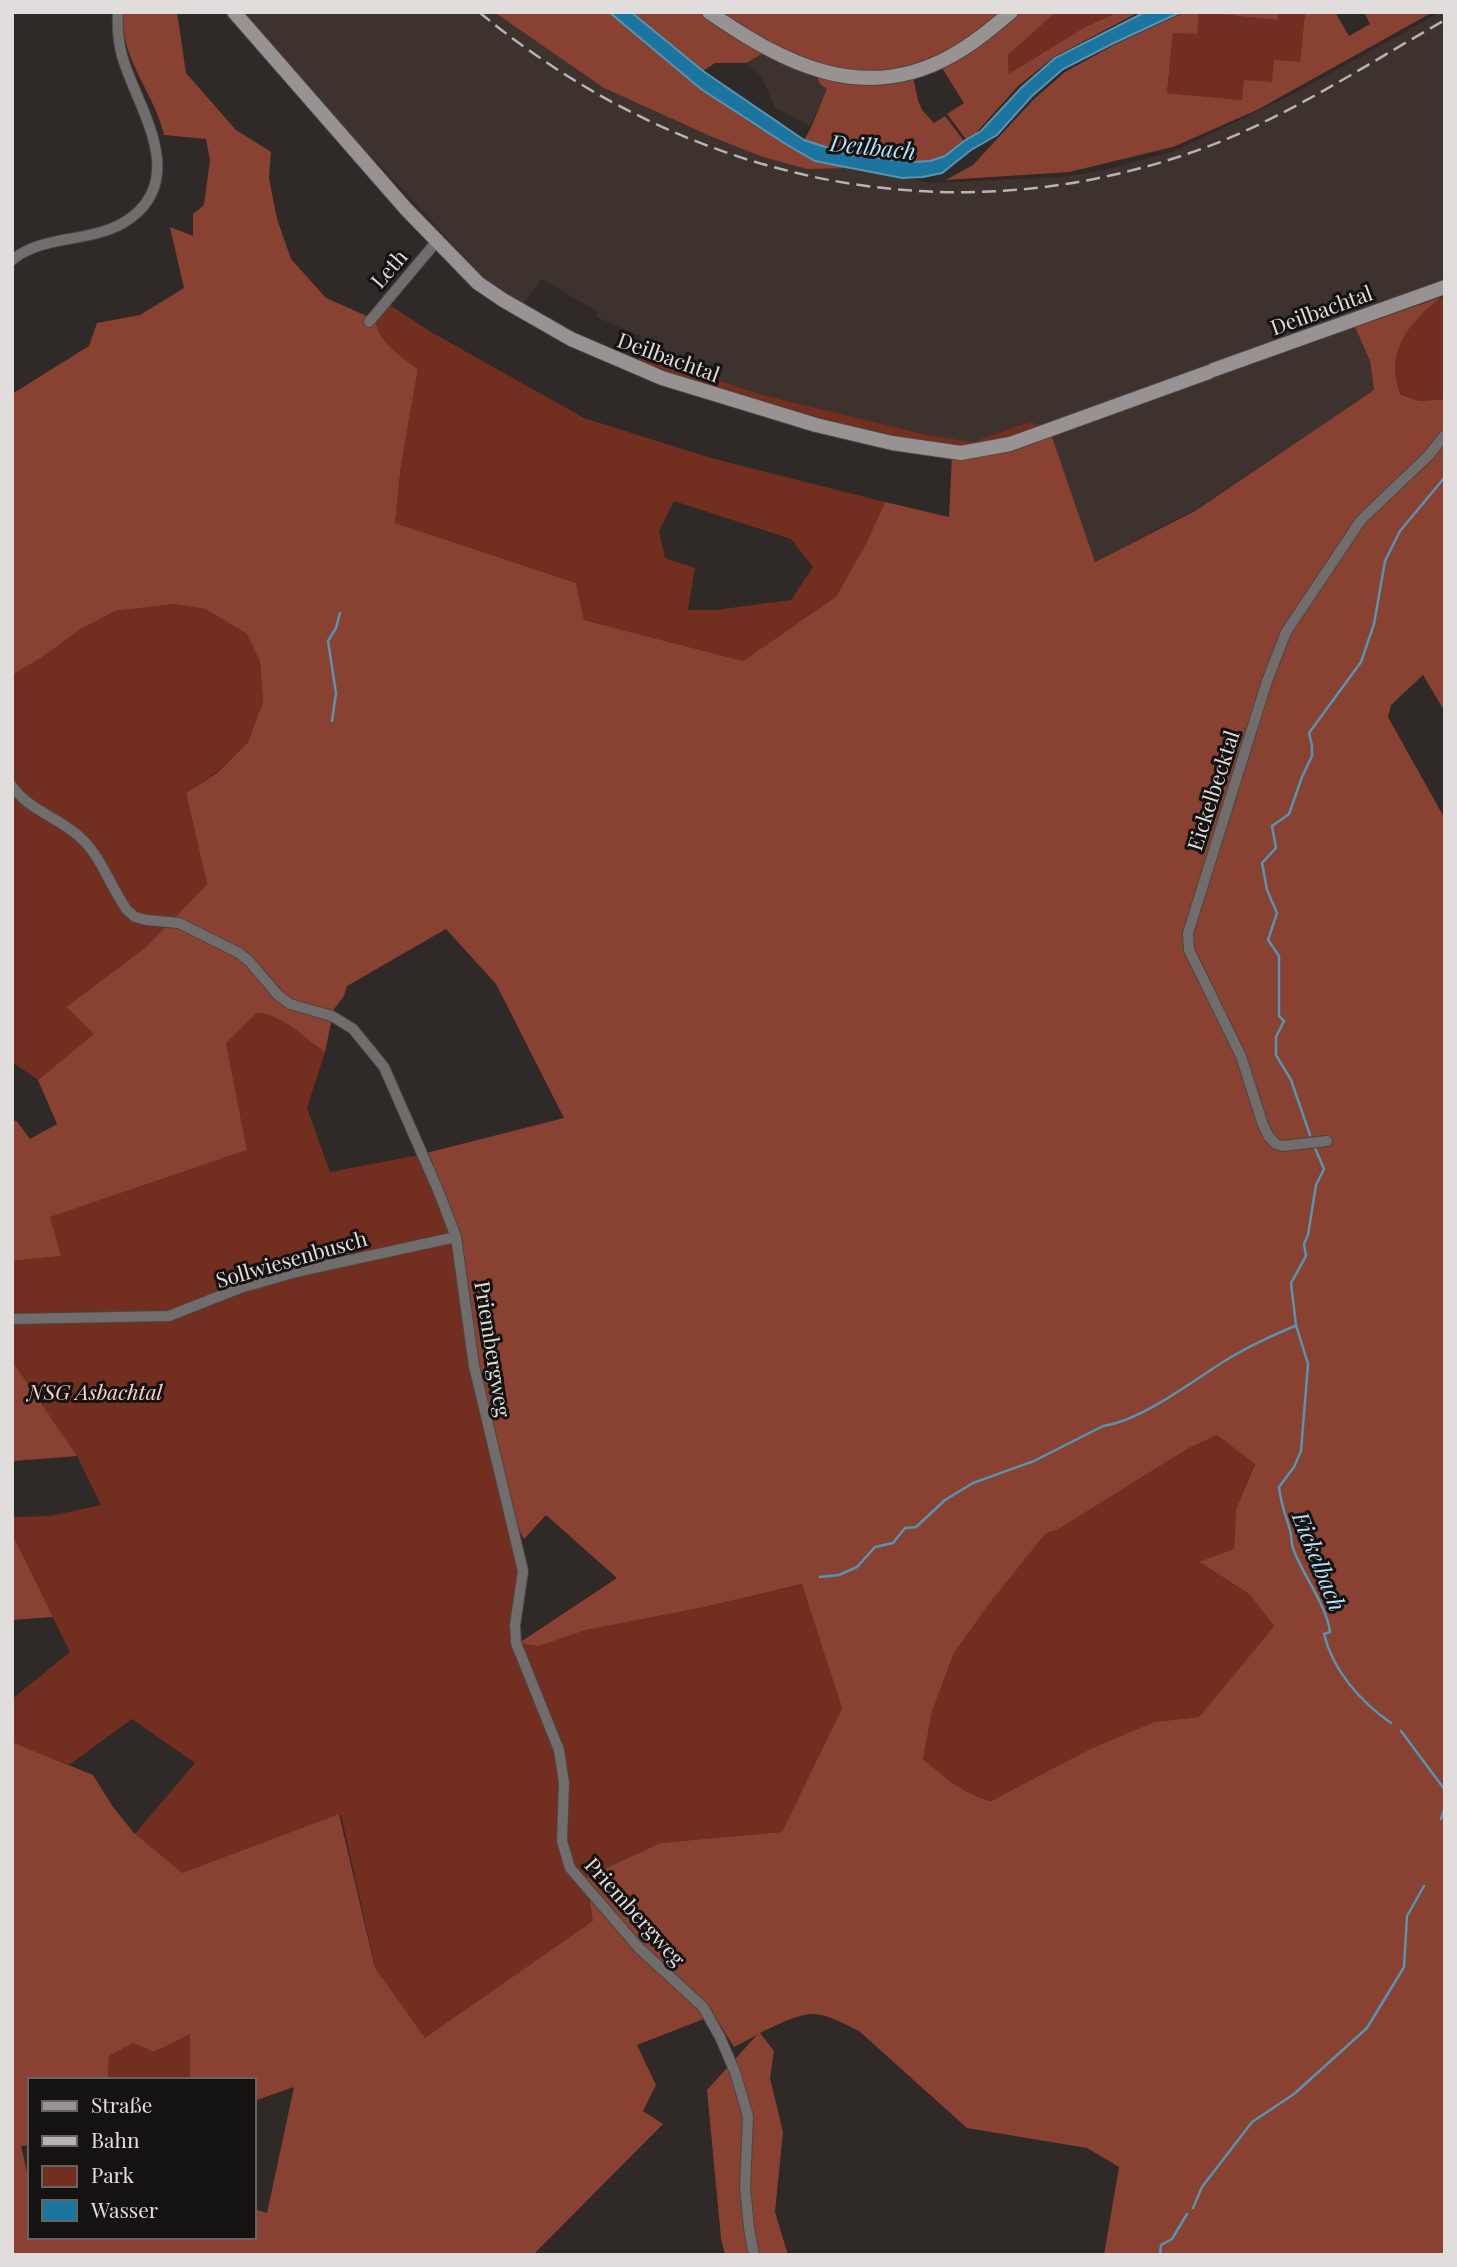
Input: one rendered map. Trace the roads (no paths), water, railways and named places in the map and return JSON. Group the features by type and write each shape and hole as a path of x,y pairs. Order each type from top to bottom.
{"street":[{"path":"12,260 28,249 83,238 116,226 139,210 151,193 156,172 156,153 149,124 124,63 118,12"},
{"name":"Deilbachtal","path":"234,12 437,241 478,283 503,300 572,339 662,378 816,425 874,439 945,452 975,452 1010,444 1445,287"},
{"path":"709,12 779,56 826,73 866,78 903,75 933,65 968,46 1012,12"},
{"name":"Leth","path":"369,322 437,241"},
{"name":"Eickelbecktal","path":"1327,1141 1283,1146 1269,1138 1241,1056 1192,958 1188,933 1267,681 1286,632 1361,520 1428,456 1445,435"},
{"name":"Priembergweg","path":"12,786 25,801 84,841 127,911 135,917 175,922 199,931 239,953 278,995 290,1004 332,1017 352,1029 384,1066 456,1237 472,1358 523,1571 516,1643 559,1750 563,1767 562,1841 565,1856 581,1883 610,1917 660,1968 704,2007 731,2062 748,2116 746,2187 754,2255"},
{"name":"Sollwiesenbusch","path":"12,1319 120,1318 178,1314 240,1288 296,1272 456,1237"}],"water":[{"path":"609,12 631,12 703,71 804,140 850,155 912,162 930,161 945,156 981,131 1021,88 1055,58 1145,12 1181,12 1063,69 1032,96 997,135 971,150 942,173 902,178 815,161 701,89"}],"waterway":[{"name":"Eickelbach","path":"1310,1135 1291,1080 1276,1055 1276,1037 1284,1021 1279,1016 1279,956 1268,940 1277,913 1267,890 1262,863 1276,848 1272,826 1289,814 1312,756 1309,733 1361,662 1374,624 1385,561 1400,531 1445,477"},
{"path":"332,721 336,693 328,641 336,628 340,613"},
{"name":"Eickelbach","path":"1315,1148 1324,1169 1316,1185 1308,1235 1304,1244 1306,1256 1291,1283 1296,1325 1308,1364 1301,1451 1294,1467 1279,1487 1293,1549 1328,1622 1330,1632 1324,1634 1334,1661 1359,1695 1391,1723"},
{"path":"820,1577 839,1575 857,1567 875,1547 893,1543 905,1528 916,1527 945,1500 973,1483 1034,1461 1103,1426 1135,1416 1231,1357 1295,1326"},
{"name":"Eickelbach","path":"1401,1731 1445,1790"},
{"path":"1441,1819 1445,1806"},
{"path":"1193,2208 1202,2187 1252,2122 1294,2094 1367,2028 1404,1967 1407,1916 1424,1886"},
{"path":"1160,2255 1161,2245 1172,2239 1187,2214"}],"railway":[{"path":"479,12 557,69 639,116 726,152 815,177 907,190 1000,191 1093,179 1221,142 1286,111 1445,20"}],"water label":[{"name":"Deilbach","path":"873,146"}],"park label":[{"name":"NSG Asbachtal","path":"95,1391"}]}
